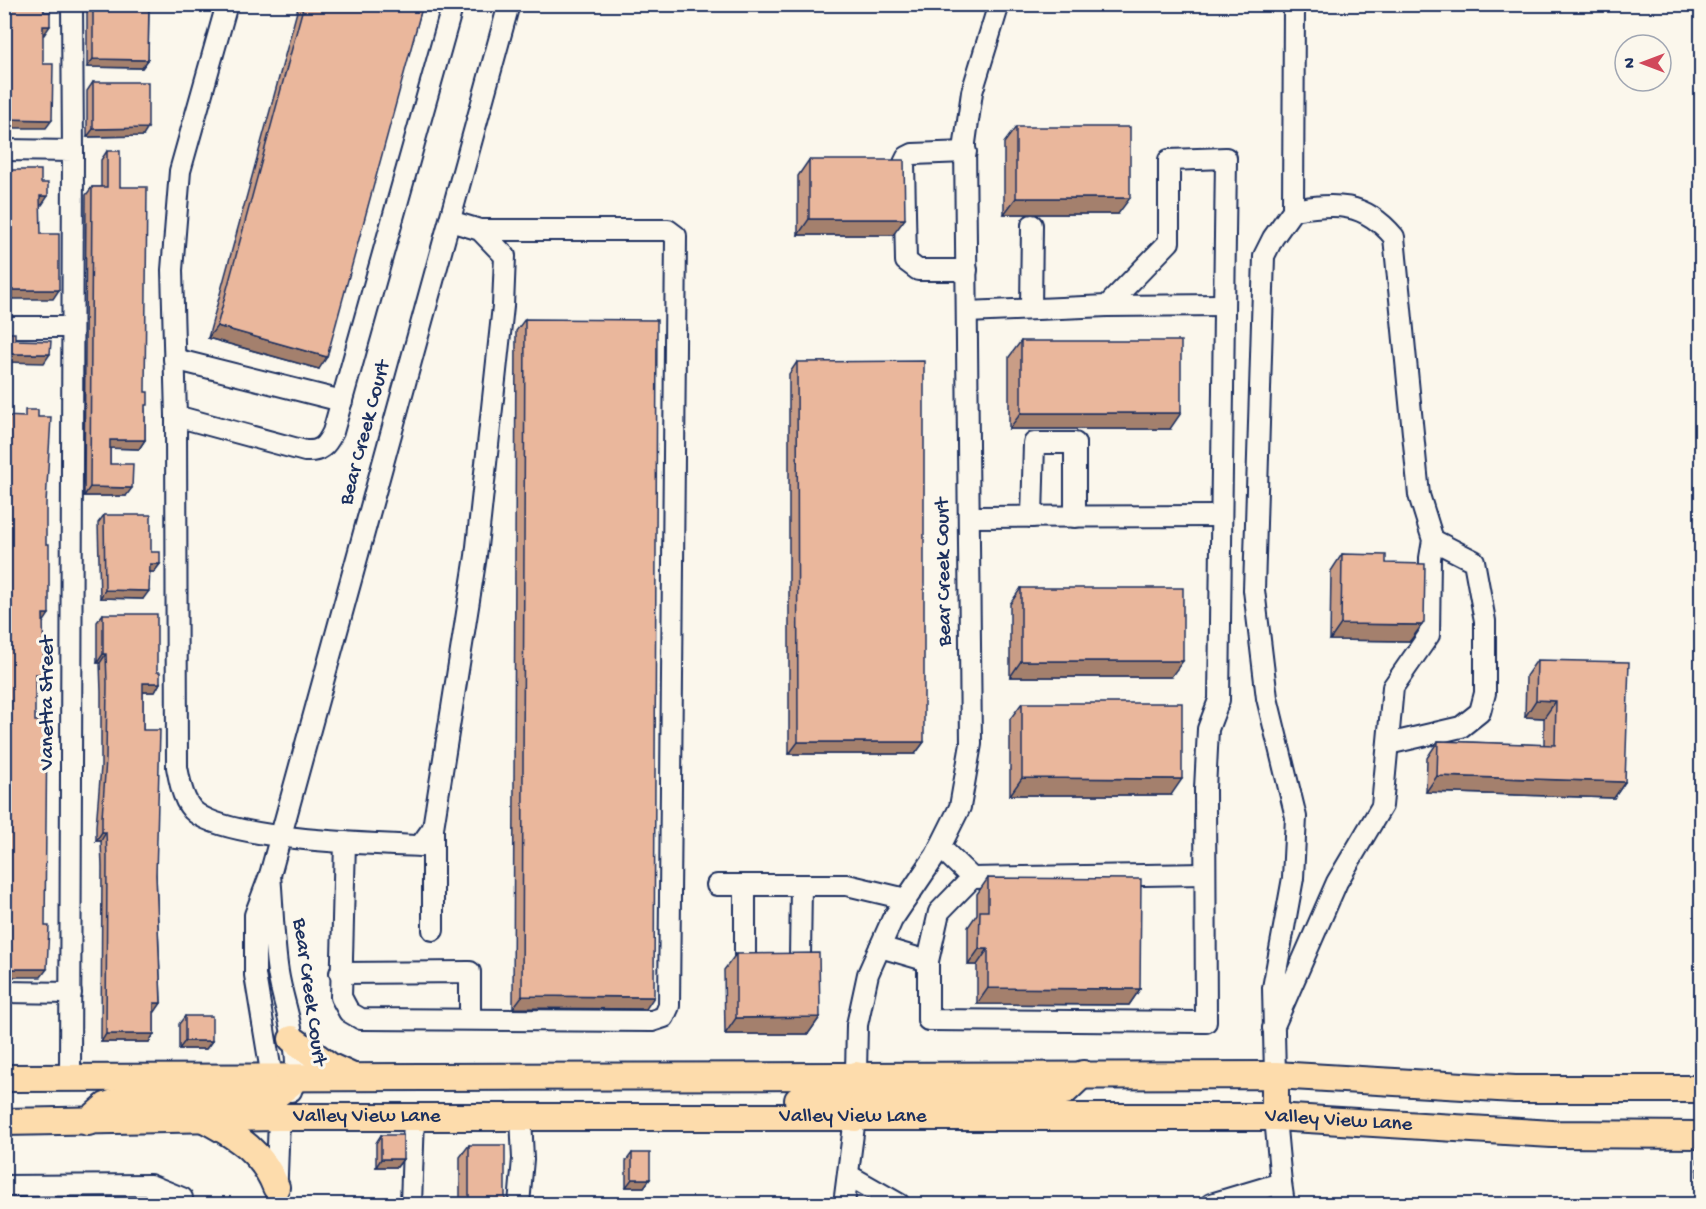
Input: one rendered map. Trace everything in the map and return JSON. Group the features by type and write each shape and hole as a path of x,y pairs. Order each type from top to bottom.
{"main road":[{"path":"292,1039 331,1067 356,1079"},
{"path":"855,1118 864,1101 877,1097 1040,1095 1065,1091 1083,1074"},
{"name":"Valley View Lane","path":"4,1122 203,1119 281,1093 356,1079 1083,1074 1275,1075 1515,1089 1701,1089"},
{"path":"1275,1075 1275,1117"},
{"path":"625,1118 647,1106 674,1100 833,1100 849,1095 856,1076"},
{"name":"Valley View Lane","path":"4,1078 70,1078 281,1093 414,1117 1275,1117 1540,1134 1701,1135"},
{"path":"88,1122 106,1106 125,1100 248,1101 281,1093"},
{"path":"203,1119 234,1135 259,1155 270,1171 276,1196"}],"street":[{"name":"Vanetta Street","path":"70,1078 72,4"},
{"path":"227,4 180,171 172,270 176,416 177,767 183,792 196,813 226,826 281,835 345,842 420,846 433,828"},
{"path":"176,416 305,451 317,451 327,445 342,401 453,4"},
{"name":"Bear Creek Court","path":"281,1093 255,975 255,915 270,875 509,4"},
{"name":"Bear Creek Court","path":"844,1204 855,1118 857,1025 868,974 880,946 906,899 940,847 960,807 971,744 966,152 972,92 999,4"},
{"path":"1275,1075 1274,988 1293,878 1296,817 1264,675 1254,590 1254,527 1264,256 1273,238 1293,210 1294,4"},
{"path":"4,150 73,151"},
{"path":"966,152 913,154 907,156 904,163 906,261 918,270 967,270"},
{"path":"1107,306 1168,242 1169,160 1227,158 1219,700 1208,729 1205,789 1206,1022 928,1020 928,961 939,912 972,878 1205,874"},
{"path":"1273,1028 1337,882 1382,806 1393,687 1429,635 1430,558 1433,540 1419,495 1394,237 1380,221 1356,209 1332,204 1293,210"},
{"path":"345,842 341,997 349,1012 361,1019 652,1021 664,1017 669,1006 676,237 668,230 480,230 450,221"},
{"path":"1031,309 1032,225"},
{"path":"433,930 433,828 476,556 502,306 505,256 480,230"},
{"path":"967,312 1107,306 1224,305"},
{"path":"4,327 72,327"},
{"path":"174,359 342,401"},
{"path":"1032,517 1034,443 1075,443 1075,517"},
{"path":"969,517 1221,516"},
{"path":"1388,744 1461,727 1480,712 1485,693 1485,621 1474,561 1433,540"},
{"path":"940,847 972,878"},
{"name":"Bear Creek Court","path":"270,875 278,973 292,1039 281,1093"},
{"path":"717,885 862,887 906,899"},
{"path":"745,886 745,956"},
{"path":"800,957 801,886"},
{"path":"880,946 928,961"},
{"path":"340,973 470,972 470,1019"},
{"path":"4,992 71,993"},
{"path":"276,1196 281,1093"},
{"path":"411,1204 414,1117"},
{"path":"519,1204 523,1159 521,1117"},
{"path":"1275,1117 1284,1204"},
{"path":"848,1175 899,1204"},
{"path":"1211,1204 1281,1184"},
{"path":"4,1186 150,1185 182,1198 182,1204"}],"building":[{"path":"4,4 44,4 44,12 50,12 50,26 43,26 43,64 53,64 52,120 4,119"},
{"path":"93,4 149,4 148,60 93,59"},
{"path":"304,4 423,4 327,357 217,326"},
{"path":"93,82 148,82 148,128 93,129"},
{"path":"1016,127 1130,127 1130,198 1016,198"},
{"path":"107,151 120,151 120,187 147,187 145,392 148,392 148,405 145,405 145,440 110,440 110,464 133,464 132,488 90,487 92,187 107,187"},
{"path":"809,160 904,160 905,219 809,219"},
{"path":"4,170 41,170 41,183 48,183 48,196 40,196 41,234 59,234 59,290 4,290"},
{"path":"525,319 657,320 654,997 522,996"},
{"path":"4,333 15,333 15,340 51,341 50,354 4,354"},
{"path":"1021,341 1181,341 1181,413 1021,413"},
{"path":"924,361 924,742 798,742 797,362"},
{"path":"25,410 38,410 38,417 51,417 46,503 46,544 49,544 49,614 43,614 44,674 35,674 35,721 47,721 45,926 49,926 47,969 4,969 4,416 25,417"},
{"path":"104,515 151,515 151,552 160,552 160,564 150,564 149,591 105,590"},
{"path":"1342,554 1386,555 1386,563 1425,564 1424,622 1422,625 1341,624"},
{"path":"1021,588 1183,588 1183,661 1021,661"},
{"path":"103,614 157,614 157,672 160,672 160,683 143,683 143,730 160,730 156,875 161,1003 154,1003 154,1034 106,1034 107,858 106,832 102,832 102,818 106,759 107,683 106,654 103,654"},
{"path":"1537,660 1629,662 1625,782 1437,776 1438,741 1555,745 1556,701 1536,700"},
{"path":"1022,703 1182,703 1182,779 1022,778"},
{"path":"988,878 1141,879 1140,989 988,988 988,949 979,949 980,911 988,911"},
{"path":"819,953 820,1017 736,1018 736,954"},
{"path":"185,1016 212,1016 212,1041 185,1041"},
{"path":"381,1135 403,1135 403,1159 381,1159"},
{"path":"469,1145 505,1145 505,1204 469,1204"},
{"path":"632,1153 650,1153 650,1179 632,1179"}],"railway":[{"path":"1698,1204 1702,1043"}]}
